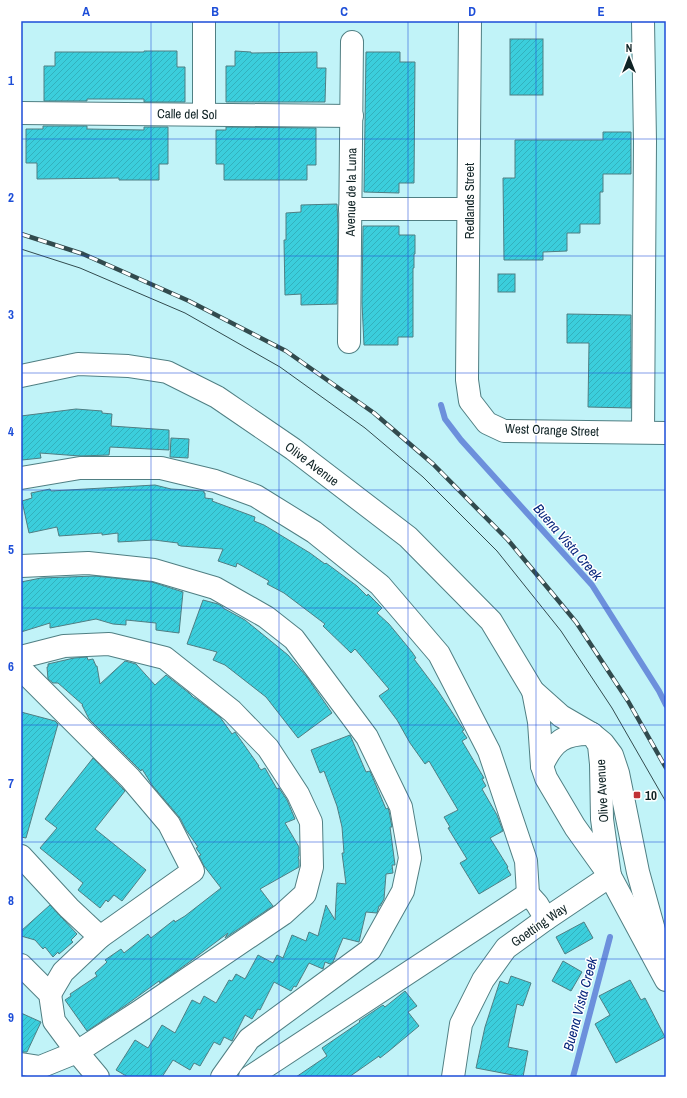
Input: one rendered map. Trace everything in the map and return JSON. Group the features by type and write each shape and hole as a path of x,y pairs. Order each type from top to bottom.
{"street":[{"path":"204,21 204,114"},
{"name":"Redlands Street","path":"467,380 470,21"},
{"path":"643,21 643,432"},
{"name":"Avenue de la Luna","path":"349,342 352,42"},
{"name":"Calle del Sol","path":"21,113 352,116"},
{"path":"350,209 468,209"},
{"name":"Olive Avenue","path":"21,376 78,364 128,366 167,372 217,397 293,449 408,537 491,621 533,691 561,716 592,734 603,743 612,755 624,840 632,870 650,913 666,943"},
{"name":"West Orange Street","path":"467,380 470,401 487,423 504,431 666,433"},
{"path":"21,478 80,468 161,468 215,481 256,496 314,532 380,586 439,654 490,751 526,861 528,894 537,904 546,919"},
{"path":"21,566 88,563 154,570 214,588 266,617 294,639 367,736 401,807 410,858 406,878 403,891 370,950 249,1039 222,1077"},
{"path":"21,657 64,646 108,644 165,658 232,711 268,748 298,794 311,822 312,867 305,894 283,914 140,1011 77,1052 40,1067 21,1064"},
{"path":"21,669 130,778 169,824 193,871 100,938 63,972 50,994"},
{"name":"Olive Avenue","path":"533,691 538,722 542,766 549,783 575,827 610,876 666,980"},
{"path":"542,766 548,753 555,744 563,738 579,734 592,734"},
{"name":"Olive Avenue","path":"592,734 599,745 601,764 602,819 610,876"},
{"path":"21,856 69,908 100,938"},
{"name":"Goetting Way","path":"453,1077 461,1024 483,980 506,948 610,876"},
{"path":"250,1077 528,894"},
{"path":"650,913 666,973"},
{"path":"21,966 50,994 54,1021 98,1077"}],"building":[{"path":"510,39 543,39 543,95 510,95"},
{"path":"177,51 177,67 185,67 185,102 144,102 144,99 44,101 44,66 55,66 55,52"},
{"path":"235,51 251,53 317,52 317,68 326,68 325,102 226,102 226,66 235,66"},
{"path":"366,52 400,52 400,62 415,62 414,183 399,183 399,193 364,192"},
{"path":"43,126 87,126 87,129 144,130 144,127 168,127 168,164 159,164 159,180 119,180 119,178 37,179 37,163 26,163 26,129 43,129"},
{"path":"226,127 316,128 316,165 307,165 307,180 224,180 224,164 216,164 216,130 226,130"},
{"path":"603,132 631,132 631,174 603,174 603,192 600,192 600,224 580,224 580,233 567,233 567,251 543,252 543,260 504,260 503,178 515,178 515,140 603,140"},
{"path":"337,204 337,304 301,305 301,294 285,295 284,240 286,240 286,213 301,212 301,205"},
{"path":"363,226 399,226 399,235 415,235 413,268 413,337 398,337 398,345 364,345 362,303"},
{"path":"498,274 515,274 515,292 498,292"},
{"path":"567,314 631,315 631,408 588,407 589,343 567,343"},
{"path":"76,409 102,411 102,413 112,414 111,426 169,430 169,450 110,447 109,455 80,456 40,453 41,458 22,460 21,416"},
{"path":"171,438 189,439 188,458 170,457"},
{"path":"155,485 171,489 204,491 205,498 213,499 212,501 255,517 254,521 264,525 325,564 326,563 357,586 367,596 368,594 382,608 377,613 389,624 412,652 416,658 414,659 464,730 462,731 467,738 462,741 484,778 482,779 486,786 482,789 497,815 503,831 490,838 508,867 507,868 511,875 479,894 460,863 467,859 448,828 450,827 444,817 458,810 429,761 425,764 410,743 397,720 379,696 389,689 355,649 351,653 323,626 325,624 284,593 267,584 269,581 237,563 236,567 218,561 223,549 181,546 178,545 178,543 154,540 118,542 118,533 59,536 57,527 29,533 22,501 32,498 31,493 50,489 51,491"},
{"path":"95,576 152,582 183,592 179,633 156,630 156,623 126,620 126,625 113,624 96,619 50,628 50,623 21,632 21,582 41,578"},
{"path":"203,600 218,604 245,620 288,655 307,677 332,713 298,738 266,697 225,665 213,660 217,652 187,644"},
{"path":"87,657 88,660 93,659 97,666 100,684 125,661 136,664 155,685 166,675 220,717 232,734 235,732 261,770 265,768 277,789 279,788 287,800 295,819 285,823 299,847 299,867 260,889 273,906 225,938 228,933 160,983 159,981 87,1031 65,1000 71,996 70,994 97,976 95,973 107,962 105,960 121,949 124,953 148,934 151,938 174,920 175,922 185,916 221,888 204,866 199,856 201,855 196,848 198,847 186,830 180,818 152,785 142,769 141,771 89,719 83,705 58,683 53,683 48,679 48,664 74,658"},
{"path":"21,712 55,721 58,724 26,838 21,837"},
{"path":"350,735 366,772 370,771 386,809 388,808 392,827 390,827 395,865 392,865 393,873 386,874 384,899 379,906 377,913 366,912 359,942 343,938 333,962 330,964 325,962 323,969 309,963 296,987 294,986 291,991 274,982 260,1010 258,1009 252,1019 245,1015 232,1041 224,1037 220,1045 214,1042 200,1066 194,1063 190,1070 173,1060 162,1077 128,1077 116,1070 135,1040 148,1048 162,1025 175,1033 192,1000 200,1004 204,996 216,1003 229,980 232,981 236,974 245,979 258,955 273,963 277,955 283,958 292,935 306,941 309,932 318,936 326,905 335,920 337,883 346,884 342,853 344,853 342,827 337,806 324,771 320,773 311,750"},
{"path":"93,758 125,791 95,829 146,870 122,901 114,895 108,902 106,900 100,908 78,890 83,883 40,848 57,828 45,819"},
{"path":"50,905 77,934 71,940 73,942 53,957 45,947 43,949 35,940 21,936 21,931"},
{"path":"584,922 593,938 565,954 556,937"},
{"path":"563,961 582,972 571,991 552,981"},
{"path":"511,976 531,983 523,1006 517,1004 508,1047 528,1051 523,1077 476,1068 485,1027 500,981 508,984"},
{"path":"630,980 641,1000 645,998 665,1037 616,1063 595,1024 610,1015 599,996"},
{"path":"405,991 417,1006 408,1012 419,1026 389,1051 380,1058 379,1056 349,1077 296,1077 327,1056 322,1048 383,1005 385,1007"},
{"path":"21,1013 41,1022 27,1052 21,1052"}],"waterway":[{"name":"Buena Vista Creek","path":"441,405 445,419 461,440 592,585 659,691 666,705"},
{"name":"Buena Vista Creek","path":"573,1077 610,937"}],"tram line":[{"path":"21,249 80,268 185,313 280,367 365,428 423,477 497,551 561,631 612,708 666,802"}],"railway":[{"path":"21,234 83,254 189,301 286,351 374,413 433,464 508,540 576,622 628,701 666,768"}],"place":[{"name":"10","path":"637,795"}]}
